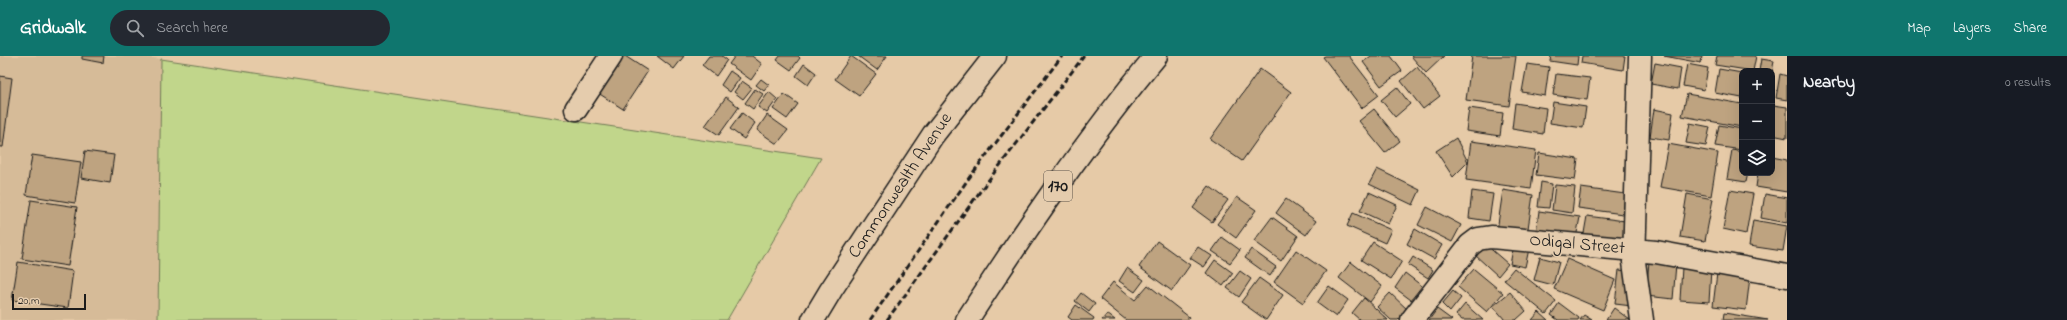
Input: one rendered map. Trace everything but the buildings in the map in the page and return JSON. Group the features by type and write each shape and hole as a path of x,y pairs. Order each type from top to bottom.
{"street":[{"path":"576,109 611,56"},
{"name":"Commonwealth Avenue","path":"813,320 831,290 933,135 995,56"},
{"name":"170","path":"967,320 1027,227 1130,87 1156,56"},
{"name":"Odigal Street","path":"1412,320 1470,245 1478,239 1491,237 1634,250 1640,56"},
{"path":"1642,320 1634,262 1634,250 1656,252 1787,276"}],"shaded area":[{"path":"0,56 136,56 161,59 158,320 0,320"}],"green space":[{"path":"161,59 821,158 727,320 158,320"}],"railway":[{"path":"870,320 969,178 1062,56"},
{"path":"887,320 984,186 1084,56"}]}
